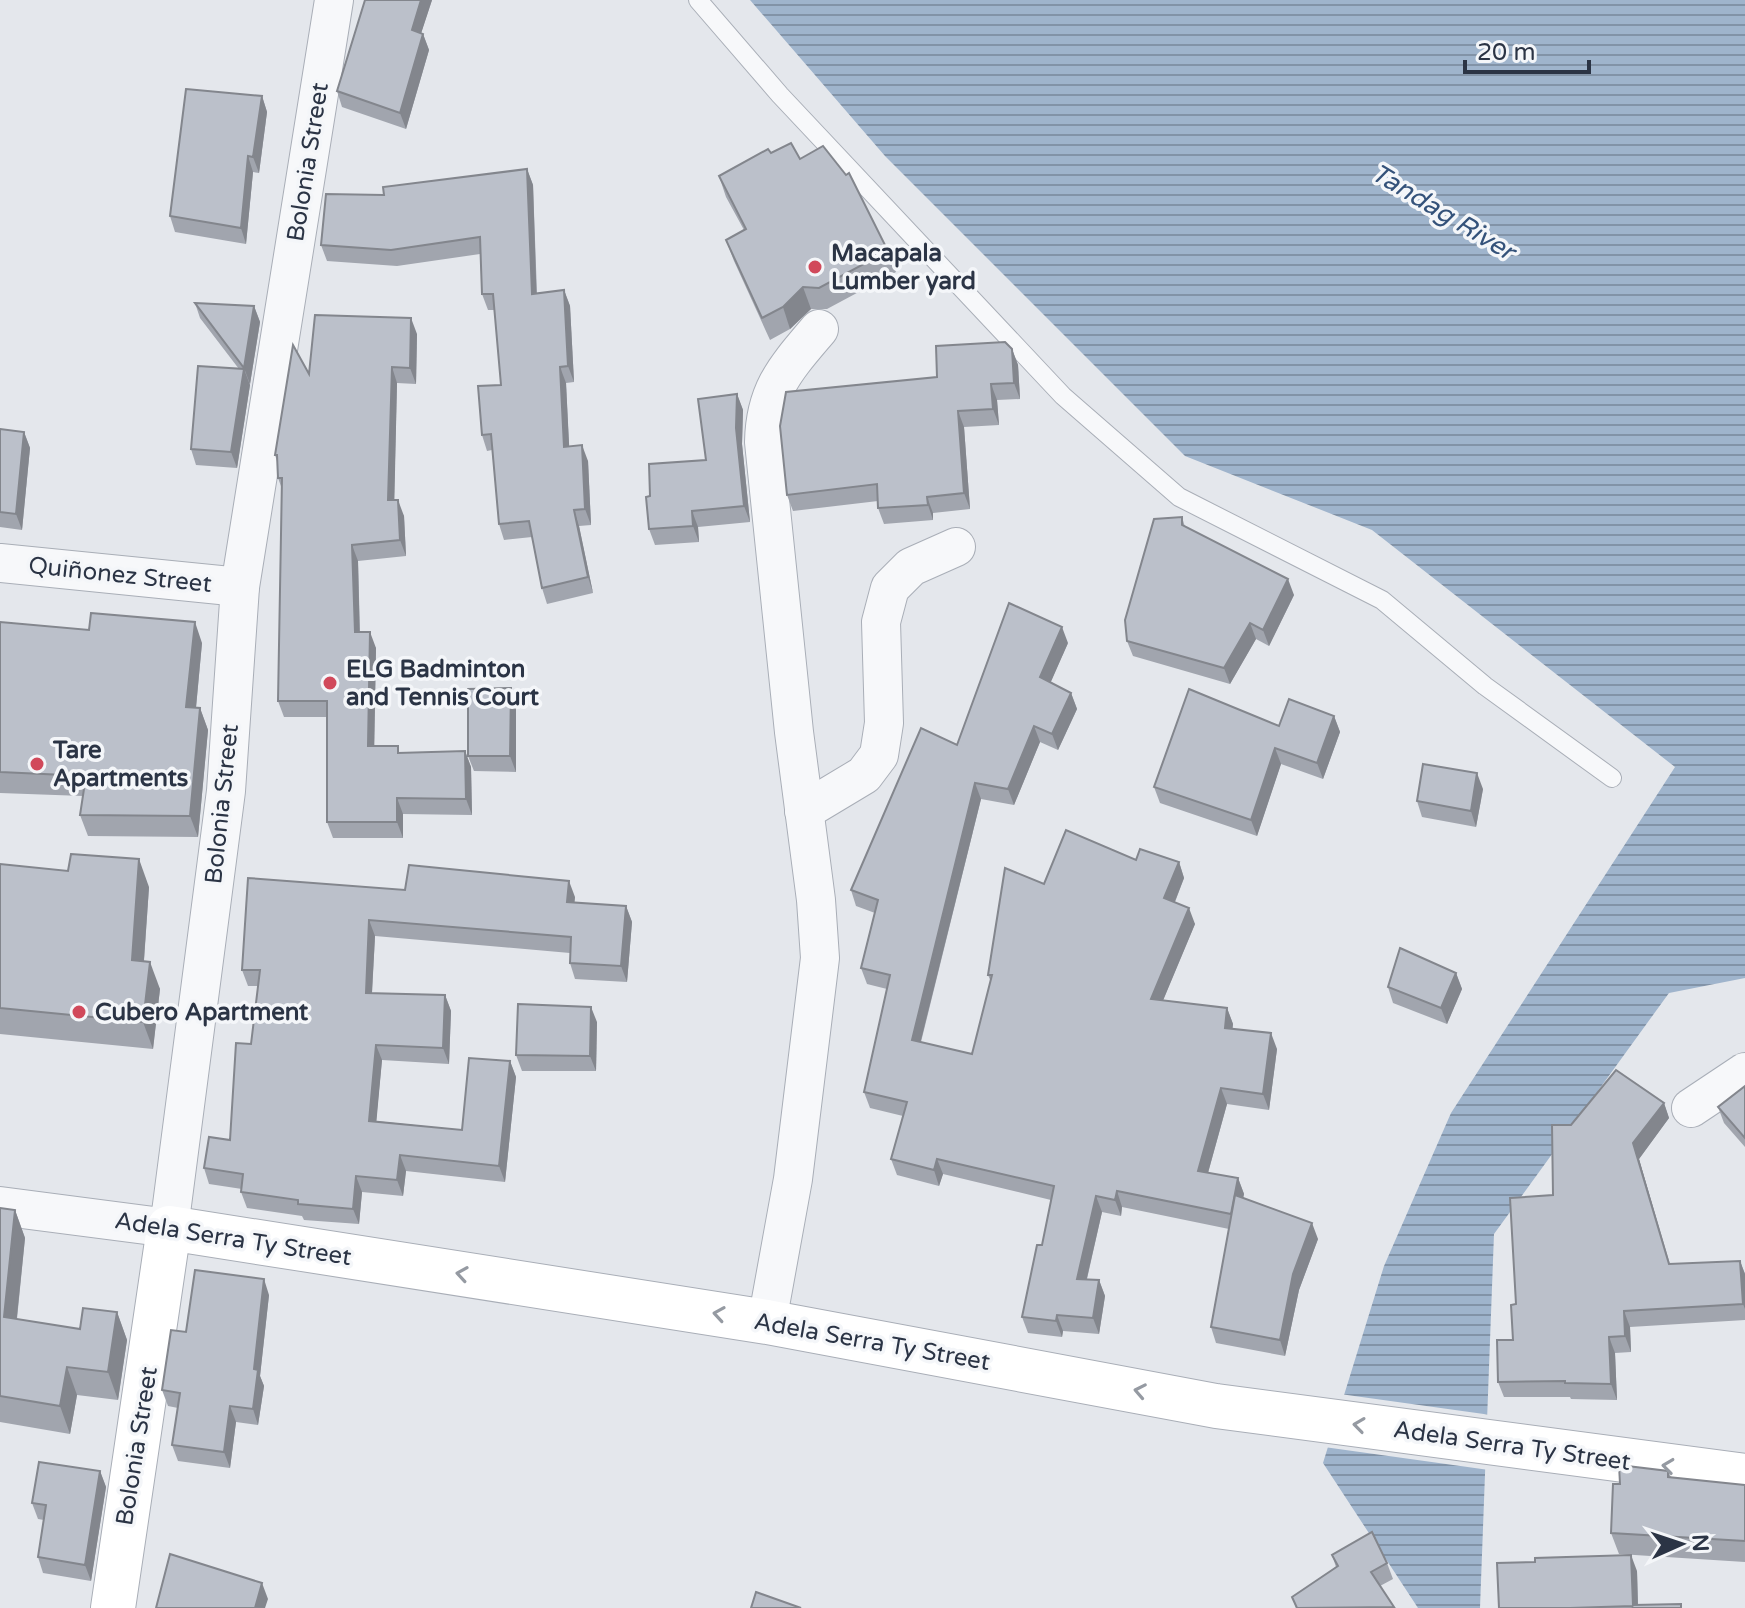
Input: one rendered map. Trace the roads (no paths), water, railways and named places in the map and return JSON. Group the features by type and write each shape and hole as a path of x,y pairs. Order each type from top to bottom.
{"main road":[{"name":"Adela Serra Ty Street","path":"169,1228 767,1322 1216,1406 1745,1476"},
{"name":"Bolonia Street","path":"113,1608 169,1228"}],"street":[{"name":"Bolonia Street","path":"169,1228 226,791 240,587 334,0"},
{"path":"767,1322 793,1179 820,958 764,442 765,419 780,378 819,329"},
{"path":"804,811 864,775 879,755 884,723 881,622 890,588 911,567 956,547"},
{"name":"Quiñonez Street","path":"0,563 240,587"},
{"path":"1691,1108 1745,1072"},
{"name":"Adela Serra Ty Street","path":"0,1206 169,1228"}],"lane":[{"path":"698,0 780,95 1063,396 1179,497 1382,600 1485,686 1612,778"}],"water":[{"name":"Tandag River","path":"750,0 1745,0 1745,978 1669,993 1494,1234 1480,1608 1418,1608 1323,1463 1384,1266 1451,1113 1675,767 1372,530 1185,456 885,156"}],"place":[{"name":"Macapala Lumber yard","path":"815,267"},
{"name":"ELG Badminton and Tennis Court","path":"330,683"},
{"name":"Tare Apartments","path":"37,764"},
{"name":"Cubero Apartment","path":"79,1012"}]}
